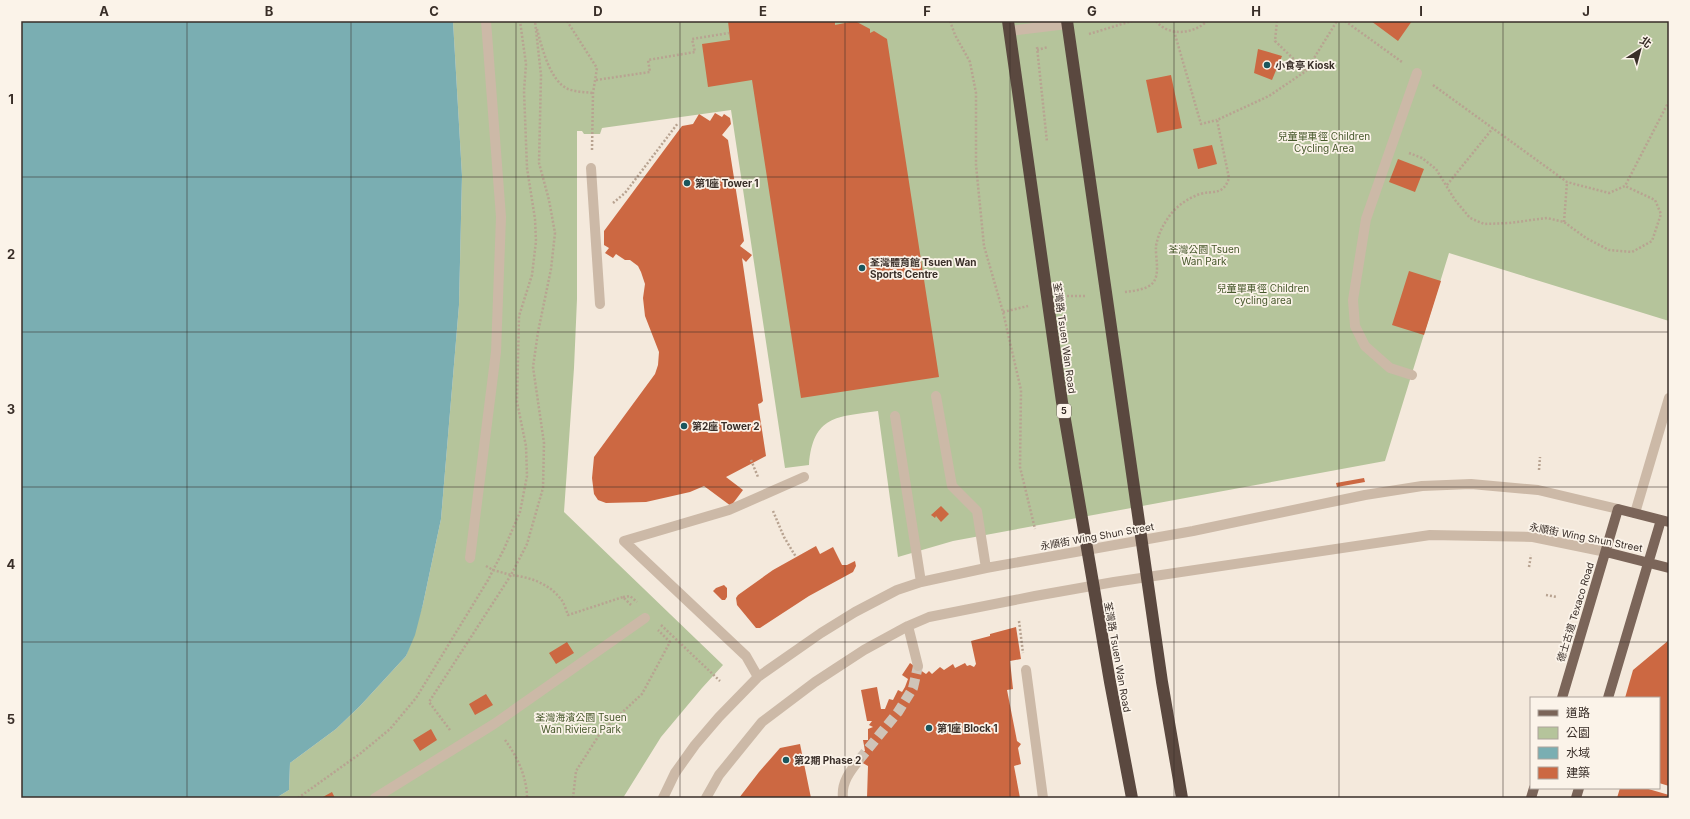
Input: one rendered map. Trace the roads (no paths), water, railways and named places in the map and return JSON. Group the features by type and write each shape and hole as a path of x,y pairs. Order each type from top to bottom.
{"highway":[{"path":"1067,22 1162,682 1182,798"},
{"name":"荃灣路 Tsuen Wan Road","path":"1009,26 1062,402 1110,682 1132,798"}],"main road":[{"path":"1608,697 1649,562 1665,521 1618,509"},
{"name":"德士古道 Texaco Road","path":"1562,697 1618,509"},
{"name":"永順街 Wing Shun Street","path":"1606,552 1669,568"}],"street":[{"path":"470,558 496,352 500,225 486,21"},
{"path":"1009,26 1067,22"},
{"path":"1412,375 1390,368 1365,346 1355,326 1353,300 1366,219 1417,73"},
{"path":"591,168 600,304"},
{"path":"936,396 952,486 977,511 986,568"},
{"path":"1634,513 1669,398"},
{"path":"895,416 921,582"},
{"path":"758,677 746,656 624,541 729,510 804,477"},
{"name":"永順街 Wing Shun Street","path":"663,798 675,773 696,745 719,717 758,677 821,633 855,612 897,590 921,582 986,568 1185,532 1422,486 1471,484 1538,490 1618,509"},
{"name":"永順街 Wing Shun Street","path":"706,798 719,775 762,722 815,682 864,650 908,626 929,617 1114,582 1430,535 1533,536 1606,552"},
{"path":"375,798 494,724 645,618"},
{"path":"908,626 918,666"},
{"path":"1026,670 1043,798"},
{"path":"843,798 842,793 848,774 859,760"}],"water":[{"path":"21,21 453,21 462,176 459,305 441,519 423,604 415,635 406,656 360,706 336,729 290,763 289,790 276,798 21,798"}],"tunnel":[{"path":"859,760 898,712 913,688 918,666"}],"place":[{"name":"小食亭 Kiosk","path":"1267,65"},
{"name":"第1座 Tower 1","path":"687,183"},
{"name":"荃灣體育館 Tsuen Wan Sports Centre","path":"862,268"},
{"name":"第2座 Tower 2","path":"684,426"},
{"name":"第1座 Block 1","path":"929,728"},
{"name":"第2期 Phase 2","path":"786,760"}],"park label":[{"name":"兒童單車徑 Children Cycling Area","path":"1324,142"},
{"name":"荃灣公園 Tsuen Wan Park","path":"1204,254"},
{"name":"兒童單車徑 Children cycling area","path":"1263,294"},
{"name":"荃灣海濱公園 Tsuen Wan Riviera Park","path":"581,722"}]}
